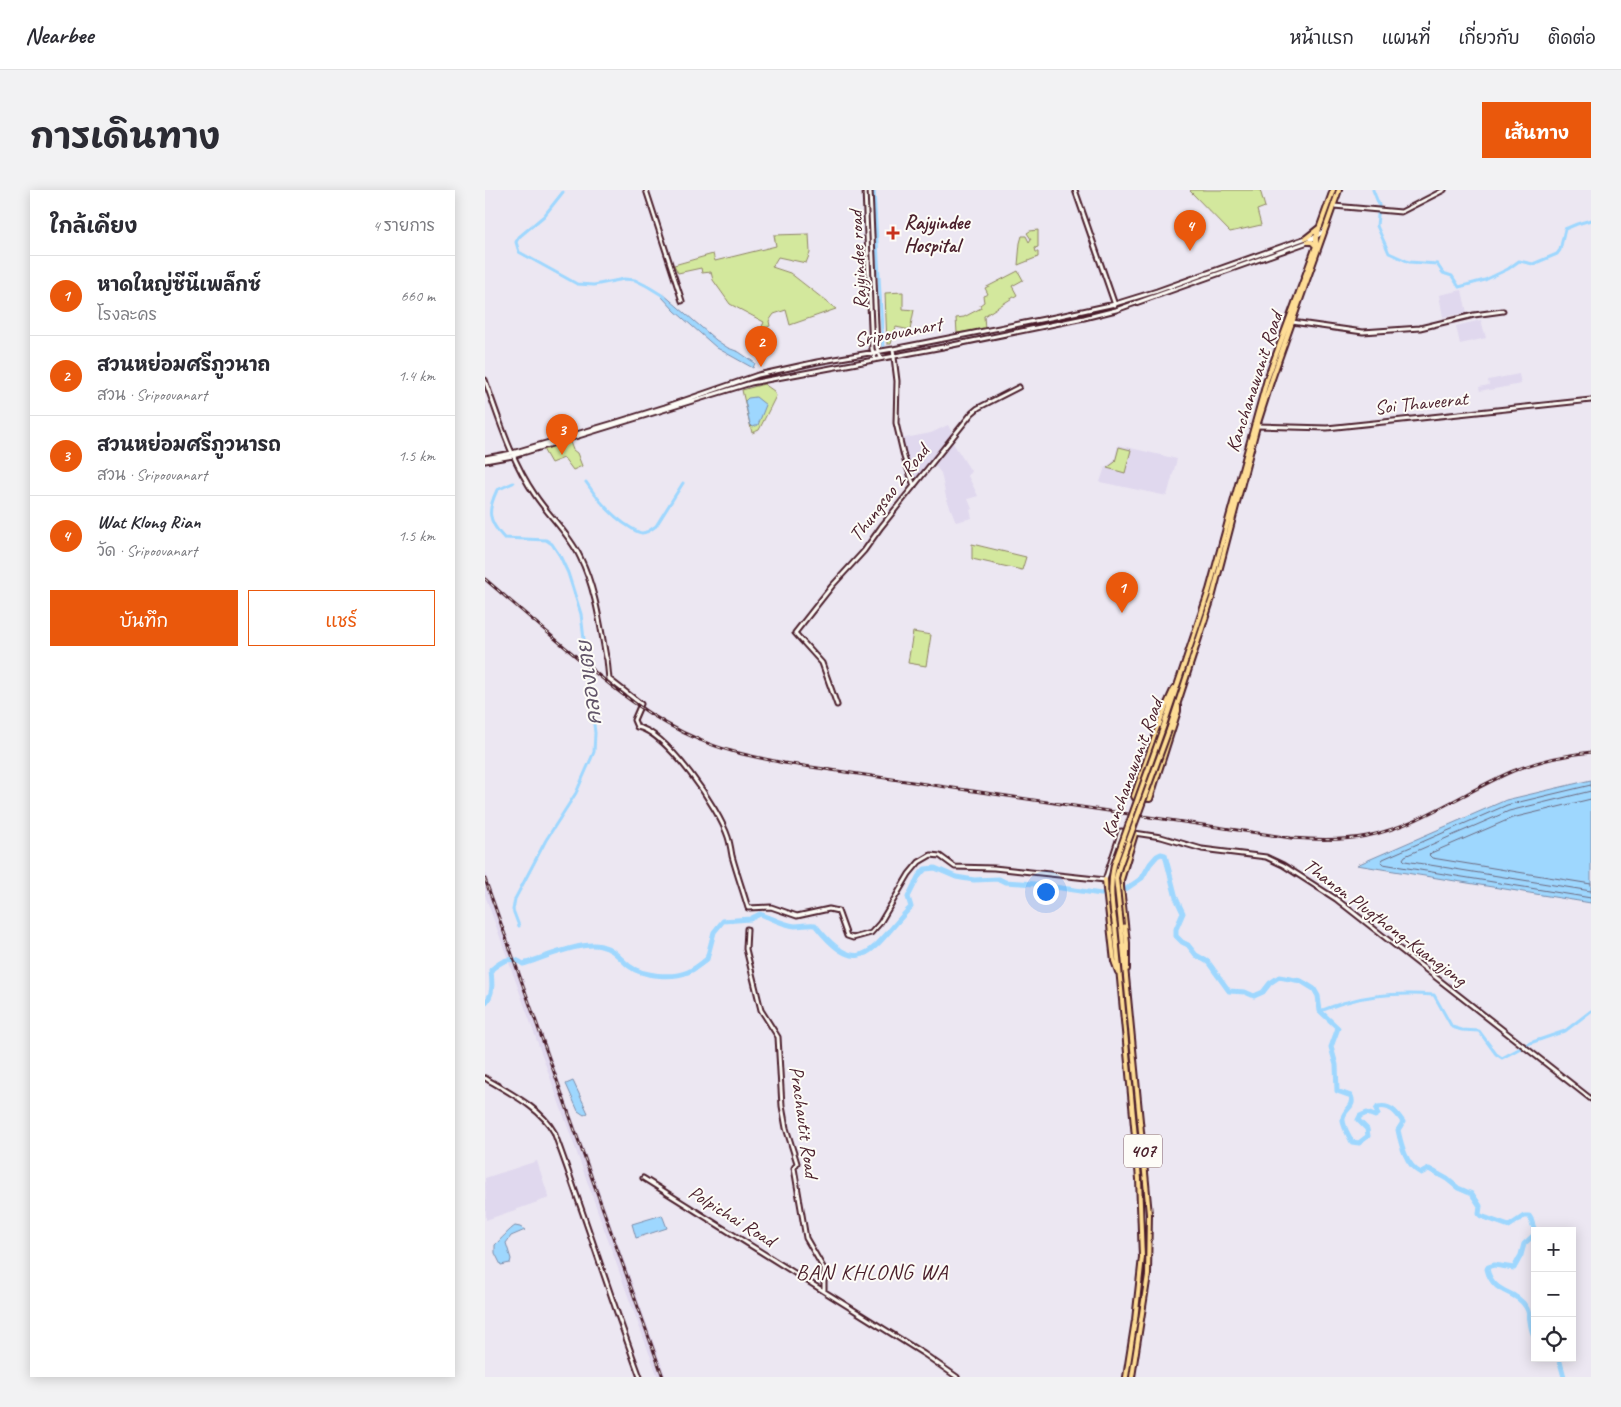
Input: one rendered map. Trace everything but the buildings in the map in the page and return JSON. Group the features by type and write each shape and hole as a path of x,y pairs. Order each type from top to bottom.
{"main road":[{"name":"Kanchanawanit Road","path":"1256,426 1317,247 1316,237 1333,190"},
{"name":"Kanchanawanit Road","path":"1132,1377 1148,1275 1148,1201 1116,878 1169,730 1212,598 1267,379 1339,190"},
{"path":"1317,247 1307,240 1321,226"},
{"name":"Kanchanawanit Road","path":"1125,1377 1142,1257 1139,1179 1110,889 1111,877 1219,564"},
{"path":"1178,681 1165,708 1136,789 1135,798 1150,799 1178,711 1179,699"},
{"path":"1126,979 1128,960 1121,880 1135,834"},
{"path":"1105,880 1114,961 1120,980"},
{"path":"1141,1274 1148,1275"}],"street":[{"path":"646,190 682,301"},
{"path":"865,190 873,352 875,359"},
{"name":"Rajyindee road","path":"870,190 878,352 881,358"},
{"path":"1075,190 1116,310"},
{"path":"1334,206 1401,212 1444,190"},
{"path":"1316,237 1325,229"},
{"name":"Sripoovanart","path":"665,409 723,386 765,373 1115,304 1316,237"},
{"name":"Sripoovanart","path":"485,459 513,454 751,383 988,338 1116,310 1220,274 1307,240"},
{"path":"1219,269 1220,274"},
{"path":"1291,322 1363,332 1420,328 1474,315 1503,311"},
{"path":"986,330 988,338"},
{"path":"893,349 897,399 896,423 904,457 915,487"},
{"path":"485,380 513,454 527,483 581,558 599,619 609,679 641,704 634,720 637,727 673,751 704,793 728,837 748,908 771,907 797,916 834,909 837,911 847,936 853,938 871,933 880,923 909,874 923,858 934,854 955,867 994,868 1105,880"},
{"path":"723,386 725,391"},
{"name":"Thungsao 2 Road","path":"837,705 822,663 795,633 832,586 864,551 881,527 915,487 918,480 972,414 978,408 1019,387"},
{"name":"Soi Thaveerat","path":"1256,426 1327,428 1591,400"},
{"name":"Thanon Plugthong-Kuangjong","path":"1105,880 1121,831 1161,837 1202,849 1266,857 1283,865 1336,899 1591,1100"},
{"name":"Prachautit Road","path":"747,929 746,949 760,1008 779,1037 782,1106 797,1163 795,1168 806,1238 824,1269 824,1291"},
{"path":"485,1078 538,1112 549,1123 554,1132 575,1187 614,1307 641,1377"},
{"name":"Polpichai Road","path":"643,1178 924,1354 957,1377"}],"shaded area":[{"path":"1462,290 1467,313 1443,317 1439,295"},
{"path":"1481,320 1486,338 1460,344 1456,326"},
{"path":"1519,374 1521,384 1480,391 1479,387 1489,385 1488,380"},
{"path":"948,425 952,433 914,482 900,439 931,433"},
{"path":"951,440 971,471 968,476 978,496 968,499 972,509 970,510 972,518 956,522 946,497 941,473 933,463"},
{"path":"1118,445 1177,459 1167,496 1100,482 1105,467 1112,463 1115,458"},
{"path":"485,873 666,1377 658,1377 628,1296 485,895"},
{"path":"537,1161 549,1198 486,1220 485,1178"}],"green space":[{"path":"1191,190 1260,190 1265,207 1257,210 1261,225 1230,232"},
{"path":"1038,230 1038,247 1035,248 1036,252 1038,252 1038,257 1018,265 1022,236 1026,236 1029,242 1031,239 1027,233"},
{"path":"809,234 810,253 806,263 778,257 772,267 790,273 836,309 790,325 786,310 774,314 769,321 770,326 761,329 764,322 730,304 713,280 711,272 702,273 701,268 678,273 674,265 713,254 715,261 776,246 774,235"},
{"path":"1018,271 1023,280 1012,286 1017,295 984,316 985,329 957,333 956,318 964,317 981,308 980,305 984,302 983,296 988,294 985,288"},
{"path":"903,292 903,309 914,310 910,330 896,327 891,344 887,344 885,293"},
{"path":"764,384 774,391 776,396 759,430 752,433 742,390"},
{"path":"570,442 582,466 573,470 564,458 551,463 543,449"},
{"path":"1119,447 1131,450 1125,473 1107,468 1115,462"},
{"path":"972,544 1026,557 1022,570 972,559"},
{"path":"913,632 931,635 926,666 908,663"}],"water":[{"path":"663,294 716,340 755,363 753,368 717,348 675,311 661,296"},
{"path":"756,397 766,405 758,425 753,427 750,424 745,401 748,398"},
{"path":"1591,780 1591,903 1357,865 1506,800"},
{"path":"573,1081 588,1113 584,1115 578,1111 566,1084"},
{"path":"662,1215 667,1228 636,1238 632,1224"},
{"path":"515,1226 525,1230 511,1236 506,1243 511,1259 510,1263 501,1265 495,1253 495,1245"}],"waterway":[{"path":"874,190 883,346"},
{"path":"1373,190 1379,205 1377,226 1389,253 1409,262 1437,264 1443,273 1452,276 1459,287 1485,280 1508,269 1519,261 1533,264 1557,254 1560,250 1565,229 1591,220"},
{"name":"คลองเตย","path":"563,192 544,216 519,237 516,242 519,252 577,284 594,285 624,279 635,280 665,297"},
{"name":"คลองเตย","path":"586,482 601,502 624,524 642,533 648,532 656,526 683,483"},
{"name":"คลองเตย","path":"513,483 497,490 491,510 492,521 504,538 546,540 552,544 560,556 568,573 581,614 595,733 594,752 576,793 546,840 515,899 513,910 519,926"},
{"path":"485,1003 491,992 491,970 506,960 519,961 523,964 573,948 593,945 609,949 629,966 641,972 666,976 681,974 688,972 707,959 714,932 723,921 750,919 760,914 795,926 815,925 831,943 845,953 856,955 867,952 877,945 911,907 908,897 918,877 925,869 935,868 956,877 974,880 999,879 1005,882 1035,884 1101,894 1126,889 1142,878 1150,864 1161,854 1165,855 1176,898 1183,913 1176,929 1176,936 1188,945 1196,955 1208,962 1229,991 1245,992 1254,996 1263,992 1270,983 1279,977 1301,981 1314,989 1318,996 1320,1011 1338,1028 1331,1047 1336,1065 1337,1091 1351,1096 1352,1100 1343,1118 1352,1142 1359,1143 1368,1136 1367,1129 1358,1120 1360,1116 1367,1113 1375,1116 1378,1114 1376,1110 1378,1107 1390,1108 1403,1122 1398,1130 1401,1142 1408,1160 1416,1170 1421,1173 1429,1169 1458,1188 1472,1194 1480,1206 1479,1214 1481,1216 1509,1226 1524,1216 1529,1216 1533,1227"},
{"path":"1320,1011 1368,997 1401,994 1434,995 1452,1027 1462,1030 1479,1031 1496,1054 1502,1058 1530,1043 1565,1031 1591,1011"},
{"path":"1531,1238 1524,1244 1514,1268 1494,1265 1487,1269 1490,1277 1499,1288 1516,1297 1526,1307 1531,1330"},
{"path":"1560,1362 1564,1377"}],"railway":[{"path":"485,579 602,678 633,702 665,723 721,748 784,763 1291,838 1329,840 1358,838 1386,831 1424,816 1513,771 1552,759 1591,752"},
{"path":"485,879 663,1377"}],"place":[{"name":"Rajyindee Hospital","path":"893,233"},
{"name":"Wat Klong Rian","path":"1190,251"},
{"name":"สวนหย่อมศรีภูวนาถ","path":"761,367"},
{"name":"สวนหย่อมศรีภูวนารถ","path":"562,455"},
{"name":"หาดใหญ่ซีนีเพล็กซ์","path":"1122,613"}],"district":[{"name":"BAN KHLONG WA","path":"872,1272"}]}
